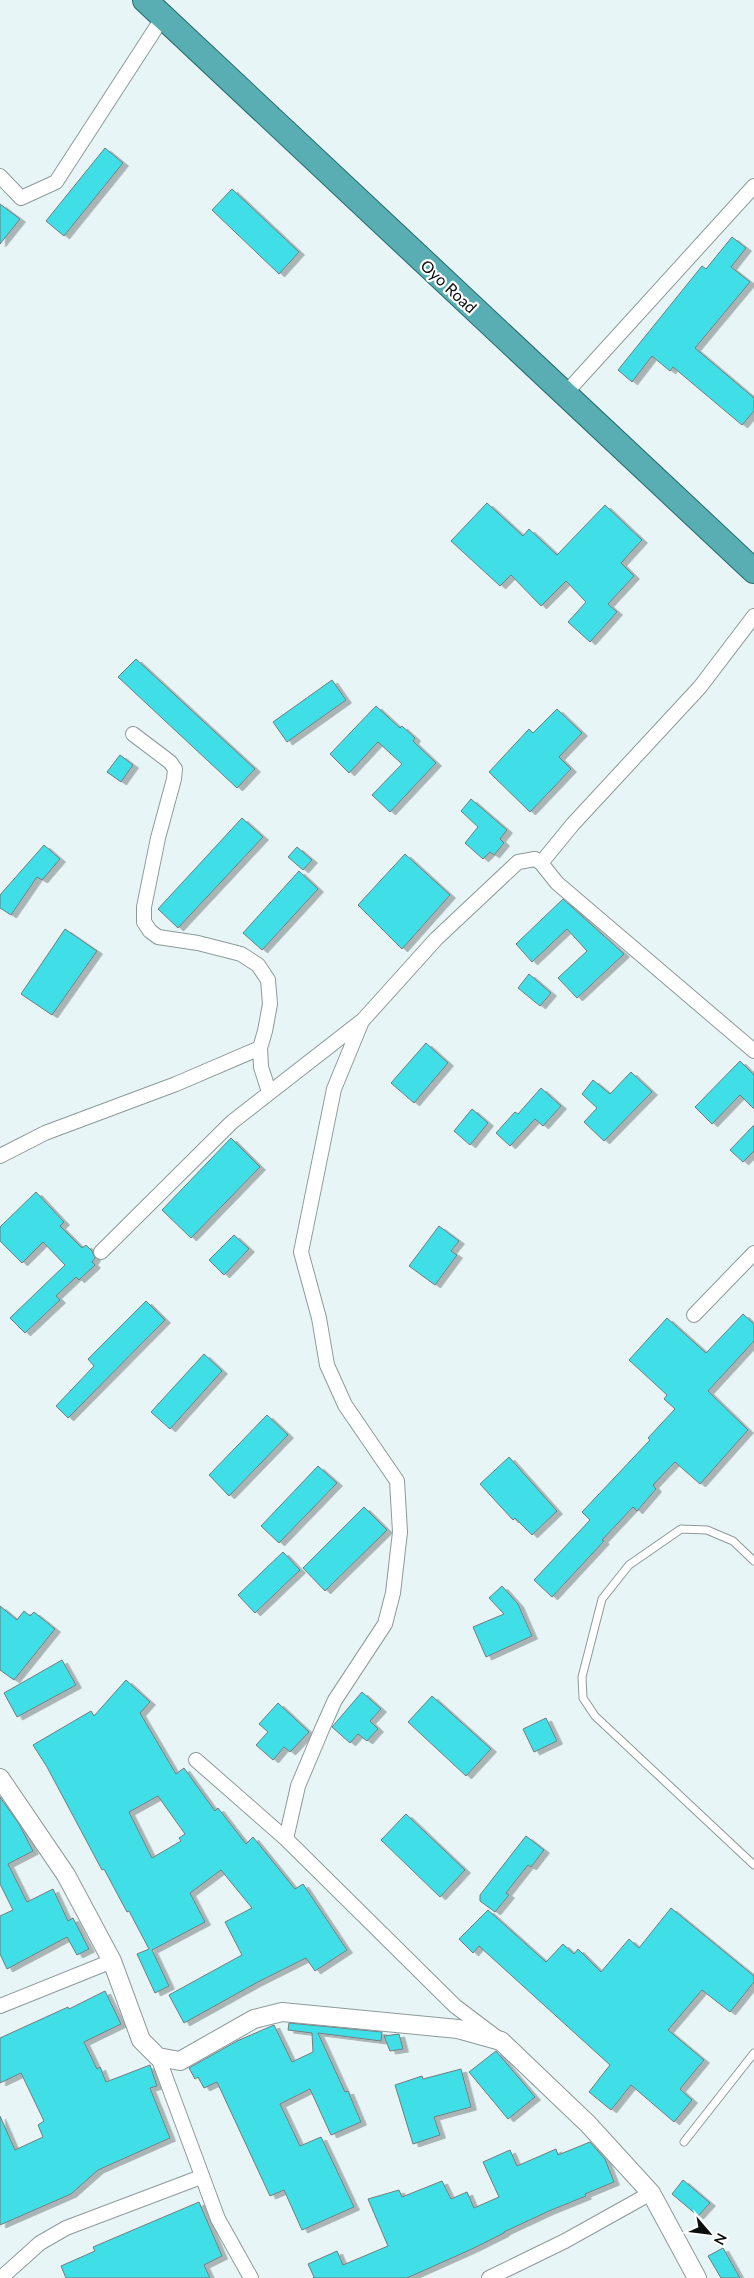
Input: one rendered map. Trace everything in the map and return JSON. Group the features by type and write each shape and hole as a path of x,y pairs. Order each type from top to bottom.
{"highway":[{"name":"Oyo Road","path":"146,0 754,571"}],"street":[{"path":"0,176 20,198 56,182 163,17"},
{"path":"564,394 754,186"},
{"path":"541,862 573,824 700,687 754,616"},
{"path":"133,734 170,762 175,769 174,780 156,846 144,907 144,922 150,931 158,937 198,943 242,954 258,965 268,980 270,1004 260,1048 261,1068 268,1092"},
{"path":"101,1252 232,1122 362,1020 436,939 518,862 535,859 541,862 557,883 754,1051"},
{"path":"286,1839 298,1786 335,1700 385,1624 393,1593 400,1532 398,1481 345,1405 327,1365 319,1318 302,1252 334,1089 362,1020"},
{"path":"0,1156 45,1133 176,1084 260,1048"},
{"path":"694,1315 754,1252"},
{"path":"196,1760 286,1839 455,2006 501,2041 588,2124 651,2193 696,2278"},
{"path":"0,1778 66,1875 112,1961 141,2040 158,2057 218,2219 251,2278"},
{"path":"0,2006 112,1961"},
{"path":"158,2057 180,2060 254,2019 282,2012 458,2029 501,2041"},
{"path":"1,2278 40,2243 66,2228 201,2176"},
{"path":"489,2278 565,2241 651,2193"}],"lane":[{"path":"754,1561 733,1541 707,1530 681,1529 629,1565 602,1600 582,1677 583,1698 595,1716 754,1865"},
{"path":"684,2142 754,2053"}],"building":[{"path":"105,148 123,163 64,236 46,221"},
{"path":"232,189 299,252 279,274 212,210"},
{"path":"0,204 20,219 0,244"},
{"path":"732,237 746,248 731,267 750,282 695,348 754,398 754,411 742,425 673,367 670,371 652,356 632,382 618,370 702,266 706,269"},
{"path":"487,503 523,536 529,529 557,555 605,505 642,540 621,563 634,576 608,604 617,612 590,642 568,622 586,602 566,581 541,606 511,575 500,586 451,541"},
{"path":"136,659 255,769 237,788 118,677"},
{"path":"332,680 346,700 287,742 273,722"},
{"path":"376,706 400,728 402,726 415,738 413,741 436,763 390,812 372,795 402,764 378,742 349,773 330,754"},
{"path":"557,709 582,733 559,757 571,769 530,812 489,772 529,729 533,733"},
{"path":"120,755 133,765 121,782 107,772"},
{"path":"471,799 507,830 500,839 504,843 494,855 490,852 483,859 465,843 478,827 461,811"},
{"path":"242,818 263,837 178,928 158,909"},
{"path":"44,845 60,859 42,880 37,877 11,915 0,908 0,895"},
{"path":"297,847 312,860 303,870 288,857"},
{"path":"405,854 450,895 402,949 358,905"},
{"path":"299,871 318,889 262,950 243,933"},
{"path":"563,899 624,954 577,998 558,978 587,951 567,929 532,962 516,944"},
{"path":"65,929 97,951 52,1015 21,994"},
{"path":"529,974 551,993 540,1006 518,988"},
{"path":"426,1043 448,1063 414,1103 391,1083"},
{"path":"740,1061 754,1075 754,1109 740,1095 712,1124 695,1107"},
{"path":"631,1072 652,1092 604,1141 584,1122 597,1108 582,1094 593,1080 610,1094"},
{"path":"541,1088 561,1106 543,1126 535,1119 510,1146 496,1133 515,1112 518,1114"},
{"path":"472,1109 488,1123 470,1145 454,1131"},
{"path":"754,1125 754,1151 743,1162 730,1150"},
{"path":"231,1138 260,1167 191,1238 162,1210"},
{"path":"36,1192 64,1222 60,1226 82,1248 86,1245 92,1251 95,1258 92,1262 95,1265 79,1280 76,1277 56,1296 60,1300 25,1333 10,1318 65,1265 43,1242 22,1263 0,1241 0,1227"},
{"path":"439,1226 459,1241 451,1251 457,1255 435,1285 409,1266"},
{"path":"234,1235 249,1249 224,1275 209,1260"},
{"path":"146,1301 165,1320 68,1418 56,1406 94,1366 88,1359"},
{"path":"743,1314 754,1324 754,1341 708,1391 748,1430 700,1484 675,1462 653,1485 656,1489 637,1511 633,1507 552,1597 534,1580 590,1520 582,1512 650,1440 648,1438 675,1409 664,1399 667,1395 629,1360 667,1318 706,1353"},
{"path":"204,1354 222,1371 170,1429 151,1412"},
{"path":"267,1415 288,1435 229,1496 209,1475"},
{"path":"509,1457 557,1511 532,1535 515,1518 513,1520 480,1484"},
{"path":"318,1466 337,1483 279,1543 261,1526"},
{"path":"364,1507 387,1530 325,1591 303,1568"},
{"path":"283,1552 300,1570 255,1613 238,1595"},
{"path":"502,1586 518,1604 532,1636 486,1657 473,1627 504,1614 489,1598"},
{"path":"0,1606 17,1620 24,1611 30,1616 34,1612 55,1629 14,1680 0,1670"},
{"path":"62,1660 76,1685 17,1717 4,1693"},
{"path":"126,1680 150,1702 140,1713 176,1774 184,1768 215,1811 218,1808 246,1844 253,1837 295,1889 303,1884 347,1950 315,1971 306,1958 184,2023 169,1995 242,1955 225,1922 252,1908 221,1870 190,1893 205,1922 152,1950 169,1986 155,1993 137,1954 149,1949 129,1911 127,1912 104,1869 102,1870 47,1767 33,1745 91,1711 94,1716","holes":["158,1796 185,1834 179,1838 181,1841 152,1858 129,1812"]},
{"path":"362,1692 381,1709 370,1721 378,1729 367,1741 358,1734 350,1743 332,1727"},
{"path":"432,1696 491,1749 466,1776 408,1722"},
{"path":"278,1703 309,1732 290,1752 284,1747 273,1760 256,1745 268,1732 259,1724"},
{"path":"546,1718 557,1741 534,1752 523,1729"},
{"path":"0,1797 19,1824 33,1851 8,1864 27,1902 53,1889 68,1921 73,1918 89,1949 77,1955 67,1937 7,1969 0,1954 0,1916 13,1910 0,1884"},
{"path":"406,1814 465,1870 440,1897 381,1840"},
{"path":"526,1836 544,1850 531,1867 528,1865 506,1893 509,1895 495,1912 480,1901 480,1895"},
{"path":"671,1908 754,1976 754,1982 730,2012 702,1990 668,2030 704,2060 680,2089 692,2100 674,2122 631,2085 611,2110 589,2092 610,2065 479,1946 473,1953 459,1939 488,1910 546,1962 563,1944 574,1954 578,1949 601,1972 629,1939 639,1948"},
{"path":"105,1991 121,2024 84,2042 97,2069 100,2067 106,2082 150,2065 157,2086 150,2088 170,2138 98,2170 71,2194 0,2225 0,2116 15,2150 43,2137 38,2125 44,2121 21,2073 0,2083 0,2038 68,2007 69,2009"},
{"path":"289,2023 382,2032 381,2041 318,2033 345,2092 348,2091 361,2122 331,2135 310,2089 280,2104 300,2146 321,2137 354,2207 302,2230 284,2190 270,2196 217,2082 204,2088 198,2077 195,2079 189,2068 237,2041 274,2025 292,2062 313,2052 312,2033 288,2030"},
{"path":"399,2034 403,2049 390,2051 384,2036"},
{"path":"496,2051 535,2097 508,2119 469,2072"},
{"path":"461,2069 471,2107 434,2117 440,2135 413,2144 395,2085 422,2076 423,2079"},
{"path":"590,2142 605,2159 614,2182 585,2194 586,2196 549,2211 472,2249 407,2278 313,2278 308,2264 337,2251 343,2265 388,2246 368,2199 399,2190 402,2197 442,2181 451,2199 467,2192 474,2208 499,2197 483,2162 510,2150 517,2166 556,2149 558,2155"},
{"path":"683,2180 710,2203 698,2216 672,2194"},
{"path":"199,2202 222,2256 204,2265 210,2278 66,2278 61,2266 95,2251 93,2247"},
{"path":"723,2248 740,2278 721,2278 708,2256"}]}
